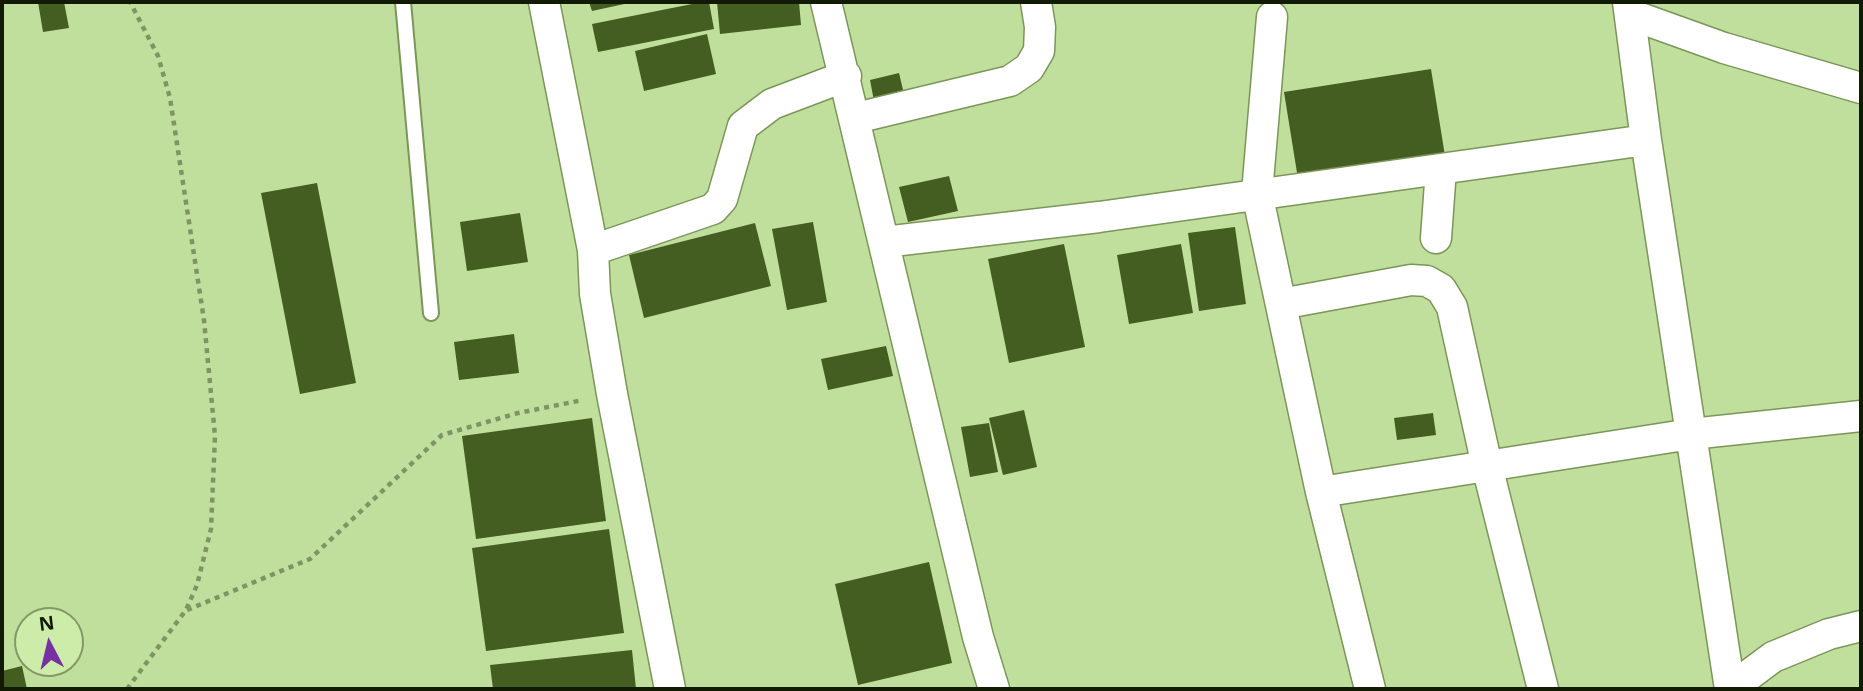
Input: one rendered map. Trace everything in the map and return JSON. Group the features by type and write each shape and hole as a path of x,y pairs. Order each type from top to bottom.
{"street":[{"path":"544,2 593,250 595,294 612,394 670,689"},
{"path":"826,2 993,689"},
{"path":"856,118 1010,81 1029,68 1039,51 1040,27 1035,2"},
{"path":"1861,88 1724,48 1630,8 1646,140 1730,689 1773,657 1829,634 1861,626"},
{"path":"1272,17 1257,193 1321,492 1370,689"},
{"path":"593,250 713,209 722,199 743,126 758,111 772,104 846,76"},
{"path":"884,242 1099,218 1257,193 1646,140"},
{"path":"1436,238 1441,169"},
{"path":"1281,304 1410,279 1427,281 1441,289 1452,307 1487,466 1543,689"},
{"path":"1321,492 1691,434 1861,416"}],"lane":[{"path":"403,2 431,313"}],"path":[{"path":"127,689 186,610 197,585 211,528 215,436 210,364 170,98 158,55 131,2"},
{"path":"186,610 310,559 442,435 517,413 612,394"}],"building":[{"path":"38,2 64,2 69,28 43,32"},
{"path":"589,2 629,2 629,3 592,11"},
{"path":"709,2 714,29 598,52 592,24"},
{"path":"717,2 799,2 801,25 720,34"},
{"path":"707,34 716,74 644,91 635,51"},
{"path":"1431,69 1445,156 1298,179 1284,92"},
{"path":"899,73 904,94 874,101 870,80"},
{"path":"949,176 958,211 908,222 899,187"},
{"path":"317,183 356,383 300,394 261,193"},
{"path":"520,213 528,262 467,271 460,222"},
{"path":"813,222 827,302 787,310 772,229"},
{"path":"755,223 771,286 644,318 629,255"},
{"path":"1235,227 1246,304 1199,311 1188,233"},
{"path":"1064,244 1085,347 1009,363 988,259"},
{"path":"1181,244 1193,313 1129,324 1117,255"},
{"path":"514,334 519,373 459,380 454,342"},
{"path":"886,346 893,376 828,390 821,359"},
{"path":"1024,410 1037,467 1003,475 989,418"},
{"path":"1433,413 1436,435 1397,440 1394,418"},
{"path":"592,418 606,521 476,539 462,436"},
{"path":"989,423 998,472 970,477 961,427"},
{"path":"609,529 624,633 486,651 472,548"},
{"path":"929,562 952,663 858,685 835,584"},
{"path":"632,650 636,689 493,689 490,665"},
{"path":"14,668 14,677 24,677 27,689 2,689 2,671"}]}
